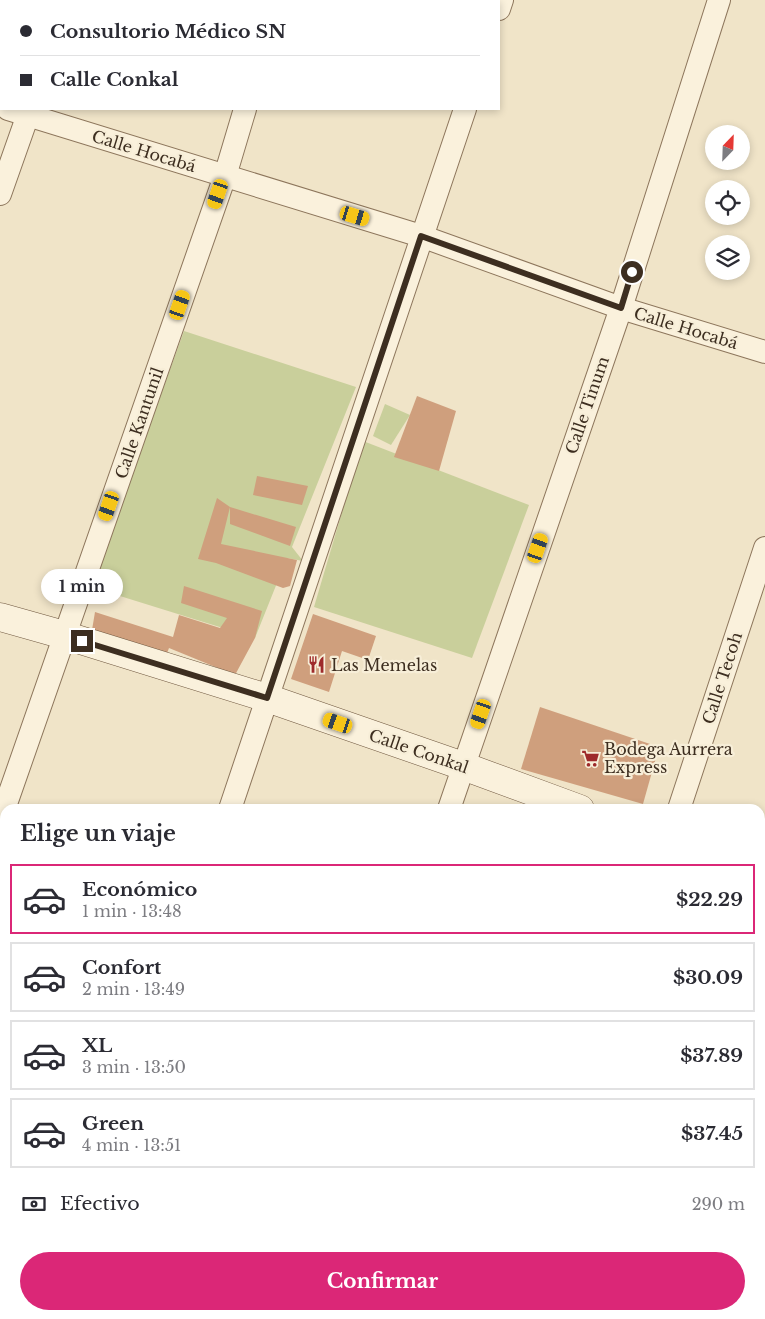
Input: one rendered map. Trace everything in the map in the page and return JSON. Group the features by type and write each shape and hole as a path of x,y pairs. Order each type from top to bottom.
{"street":[{"name":"Calle Tinum","path":"451,804 621,308 720,0"},
{"name":"Calle Kantunil","path":"6,804 225,176 245,110"},
{"path":"232,804 465,110"},
{"name":"Calle Hocabá","path":"22,111 421,236 621,308 765,352"},
{"path":"0,194 22,111"},
{"name":"Calle Tecoh","path":"680,804 765,548"},
{"name":"Calle Conkal","path":"0,617 267,698 566,804"}],"green space":[{"path":"184,331 356,387 292,547 303,561 287,558 255,638 91,587"},
{"path":"385,404 410,415 391,445 373,436"},
{"path":"363,441 529,505 472,658 314,607"}],"building":[{"path":"417,396 456,411 439,471 394,457"},
{"path":"257,476 308,486 302,505 253,495"},
{"path":"217,498 230,507 221,544 297,560 290,586 283,588 216,563 198,559"},
{"path":"230,507 296,527 290,546 230,524"},
{"path":"184,586 262,611 255,638 235,675 169,648 166,656 92,630 95,612 173,637 179,615 220,628 227,618 181,603"},
{"path":"313,614 376,636 368,660 342,651 329,692 291,679"},
{"name":"Bodega Aurrera Express","path":"540,707 659,747 643,804 521,769"}],"place":[{"name":"Las Memelas","path":"317,665"},
{"name":"Bodega Aurrera Express","path":"590,758"}],"route":[{"path":"82,641 267,698 421,236 621,308 632,272"}]}
